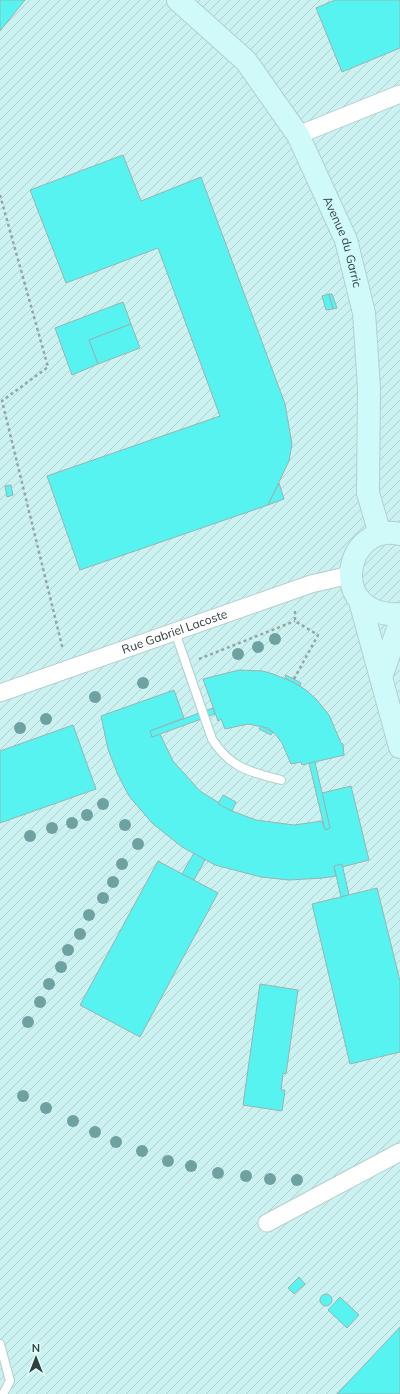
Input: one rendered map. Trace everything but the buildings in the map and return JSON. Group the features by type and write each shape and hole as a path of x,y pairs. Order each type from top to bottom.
{"street":[{"name":"Avenue du Garric","path":"178,0 246,60 298,135 346,240 364,313 369,388 368,492 390,534"},
{"path":"298,135 400,94"},
{"path":"390,534 364,543 354,557 350,575 353,589 360,601 369,629 400,747"},
{"name":"Rue Gabriel Lacoste","path":"0,693 292,591 350,575"},
{"path":"360,601 372,610 385,614 400,614"},
{"path":"381,677 400,622"},
{"path":"267,1223 400,1152"}],"lane":[{"path":"175,632 212,739 221,753 246,771 281,780"},
{"path":"0,1344 10,1381 3,1394"}],"path":[{"path":"0,195 48,367 2,401 67,669"},
{"path":"292,591 297,604 294,612 295,621"},
{"path":"186,664 295,621"},
{"path":"294,680 318,635 295,621"}],"shaded area":[{"path":"0,0 400,0 400,1394 0,1394"}]}
